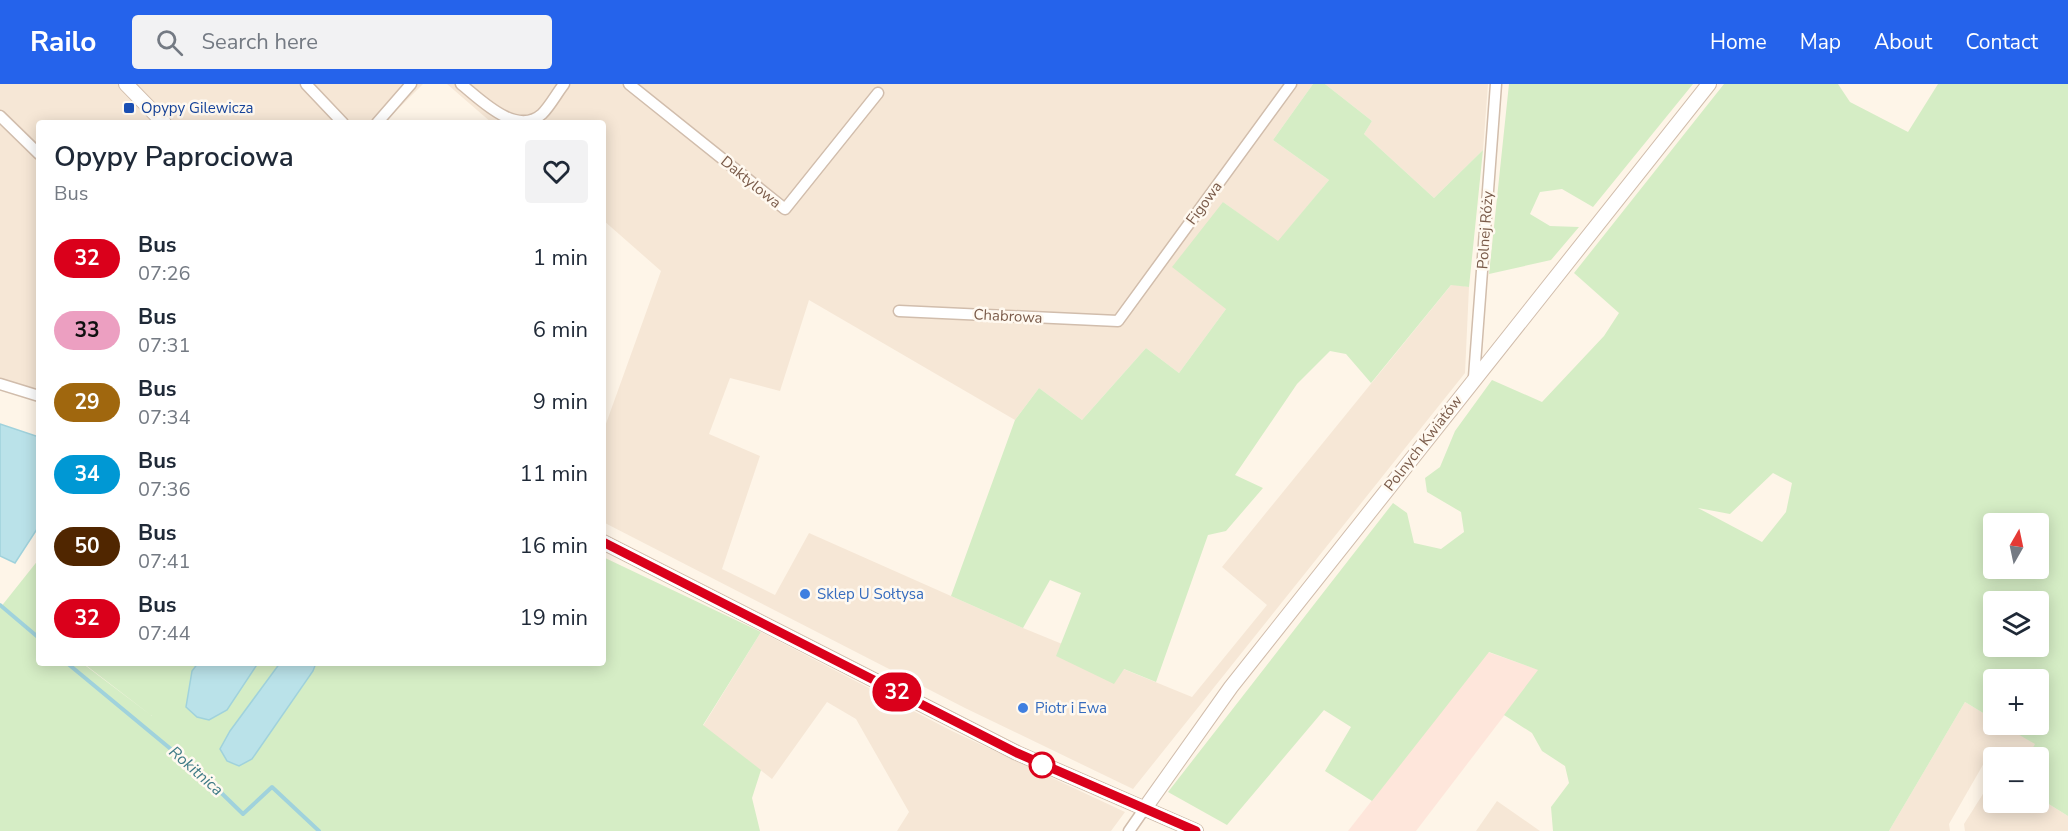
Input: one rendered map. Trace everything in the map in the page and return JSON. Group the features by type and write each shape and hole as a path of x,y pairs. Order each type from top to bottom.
{"street":[{"path":"126,84 161,120"},
{"path":"306,84 340,120"},
{"path":"380,120 411,84"},
{"path":"461,84 503,116 515,120"},
{"path":"527,120 541,115 564,84"},
{"name":"Daktylowa","path":"629,84 785,209 878,93"},
{"name":"Figowa","path":"1118,321 1291,84"},
{"name":"Polnej Róży","path":"1474,377 1496,84"},
{"name":"Polnych Kwiatów","path":"1144,808 1231,687 1474,377 1709,84"},
{"path":"0,116 36,151"},
{"name":"Chabrowa","path":"899,311 1118,321"},
{"path":"0,384 36,395"},
{"path":"606,544 1017,753 1196,831"},
{"path":"1129,831 1144,808"}],"shaded area":[{"path":"0,84 423,84 387,120 36,120 36,402 0,384"},
{"path":"447,84 1313,84 1273,140 1329,180 1278,242 1223,202 1226,309 1179,373 1146,348 1082,420 1039,388 1015,420 809,300 780,391 730,378 709,434 760,456 722,569 775,595 809,533 1023,628 1192,697 1267,605 1222,567 1452,284 1469,287 1465,373 1133,789 965,708 606,524 606,424 661,271 606,223 606,120 489,120"},
{"path":"1325,84 1488,84 1483,150 1434,198 1364,134 1372,121"},
{"path":"761,632 952,731 1125,812 1111,831 897,831 909,812 856,719 827,702 772,779 703,726"},
{"path":"1488,652 1539,670 1416,831 1348,831"},
{"path":"1965,702 1983,713 1983,735 2020,735 2036,744 2034,747 1983,747 1983,765 1949,824 1950,831 1889,831"},
{"path":"1983,794 1983,813 2049,813 2049,804 2068,816 2068,831 1965,831 1964,824"},
{"path":"1497,801 1540,831 1476,831"}],"green space":[{"path":"1313,84 1325,84 1372,121 1364,134 1434,198 1483,150 1469,287 1451,285 1371,383 1346,354 1330,351 1297,384 1235,475 1263,488 1226,531 1208,535 1156,682 1124,669 1114,684 1056,656 1081,593 1050,580 1023,628 951,596 1015,420 1039,388 1082,420 1146,348 1179,373 1226,309 1172,267 1223,202 1278,241 1329,180 1273,140"},
{"path":"1509,84 1693,84 1593,207 1562,189 1540,192 1530,214 1550,226 1579,227 1551,260 1489,274"},
{"path":"1724,84 1838,84 1850,102 1908,132 1938,84 2068,84 2068,816 2049,804 2049,747 2033,747 2035,744 2019,735 2049,735 2049,669 1983,669 1983,713 1965,702 1889,831 1553,831 1551,807 1569,783 1565,766 1542,751 1532,733 1504,715 1538,670 1489,652 1372,801 1325,771 1351,727 1324,710 1227,825 1168,792 1393,503 1407,513 1414,543 1441,549 1464,532 1461,512 1427,492 1425,478 1440,467 1455,431 1492,380 1542,402 1604,336 1619,313 1574,273","holes":["1773,473 1792,483 1786,512 1762,542 1698,508 1730,514"]},
{"path":"606,558 761,632 703,725 761,770 752,798 760,831 0,831 0,608 36,563 36,666 86,666 152,716 87,666 606,666"}],"water":[{"path":"0,424 36,436 36,531 15,563 0,556"},
{"path":"196,666 256,666 227,710 209,720 197,717 186,707 192,671"},
{"path":"278,666 315,666 252,759 239,766 227,761 220,749 230,731"}],"waterway":[{"name":"Rokitnica","path":"0,605 36,635"},
{"name":"Rokitnica","path":"71,666 207,779 243,814 272,787 319,831"}],"bus line":[{"name":"32","path":"606,544 1017,753 1196,831"}],"place":[{"name":"Opypy Gilewicza","path":"129,108"},
{"name":"Sklep U Sołtysa","path":"805,594"},
{"name":"Piotr i Ewa","path":"1023,708"}]}
